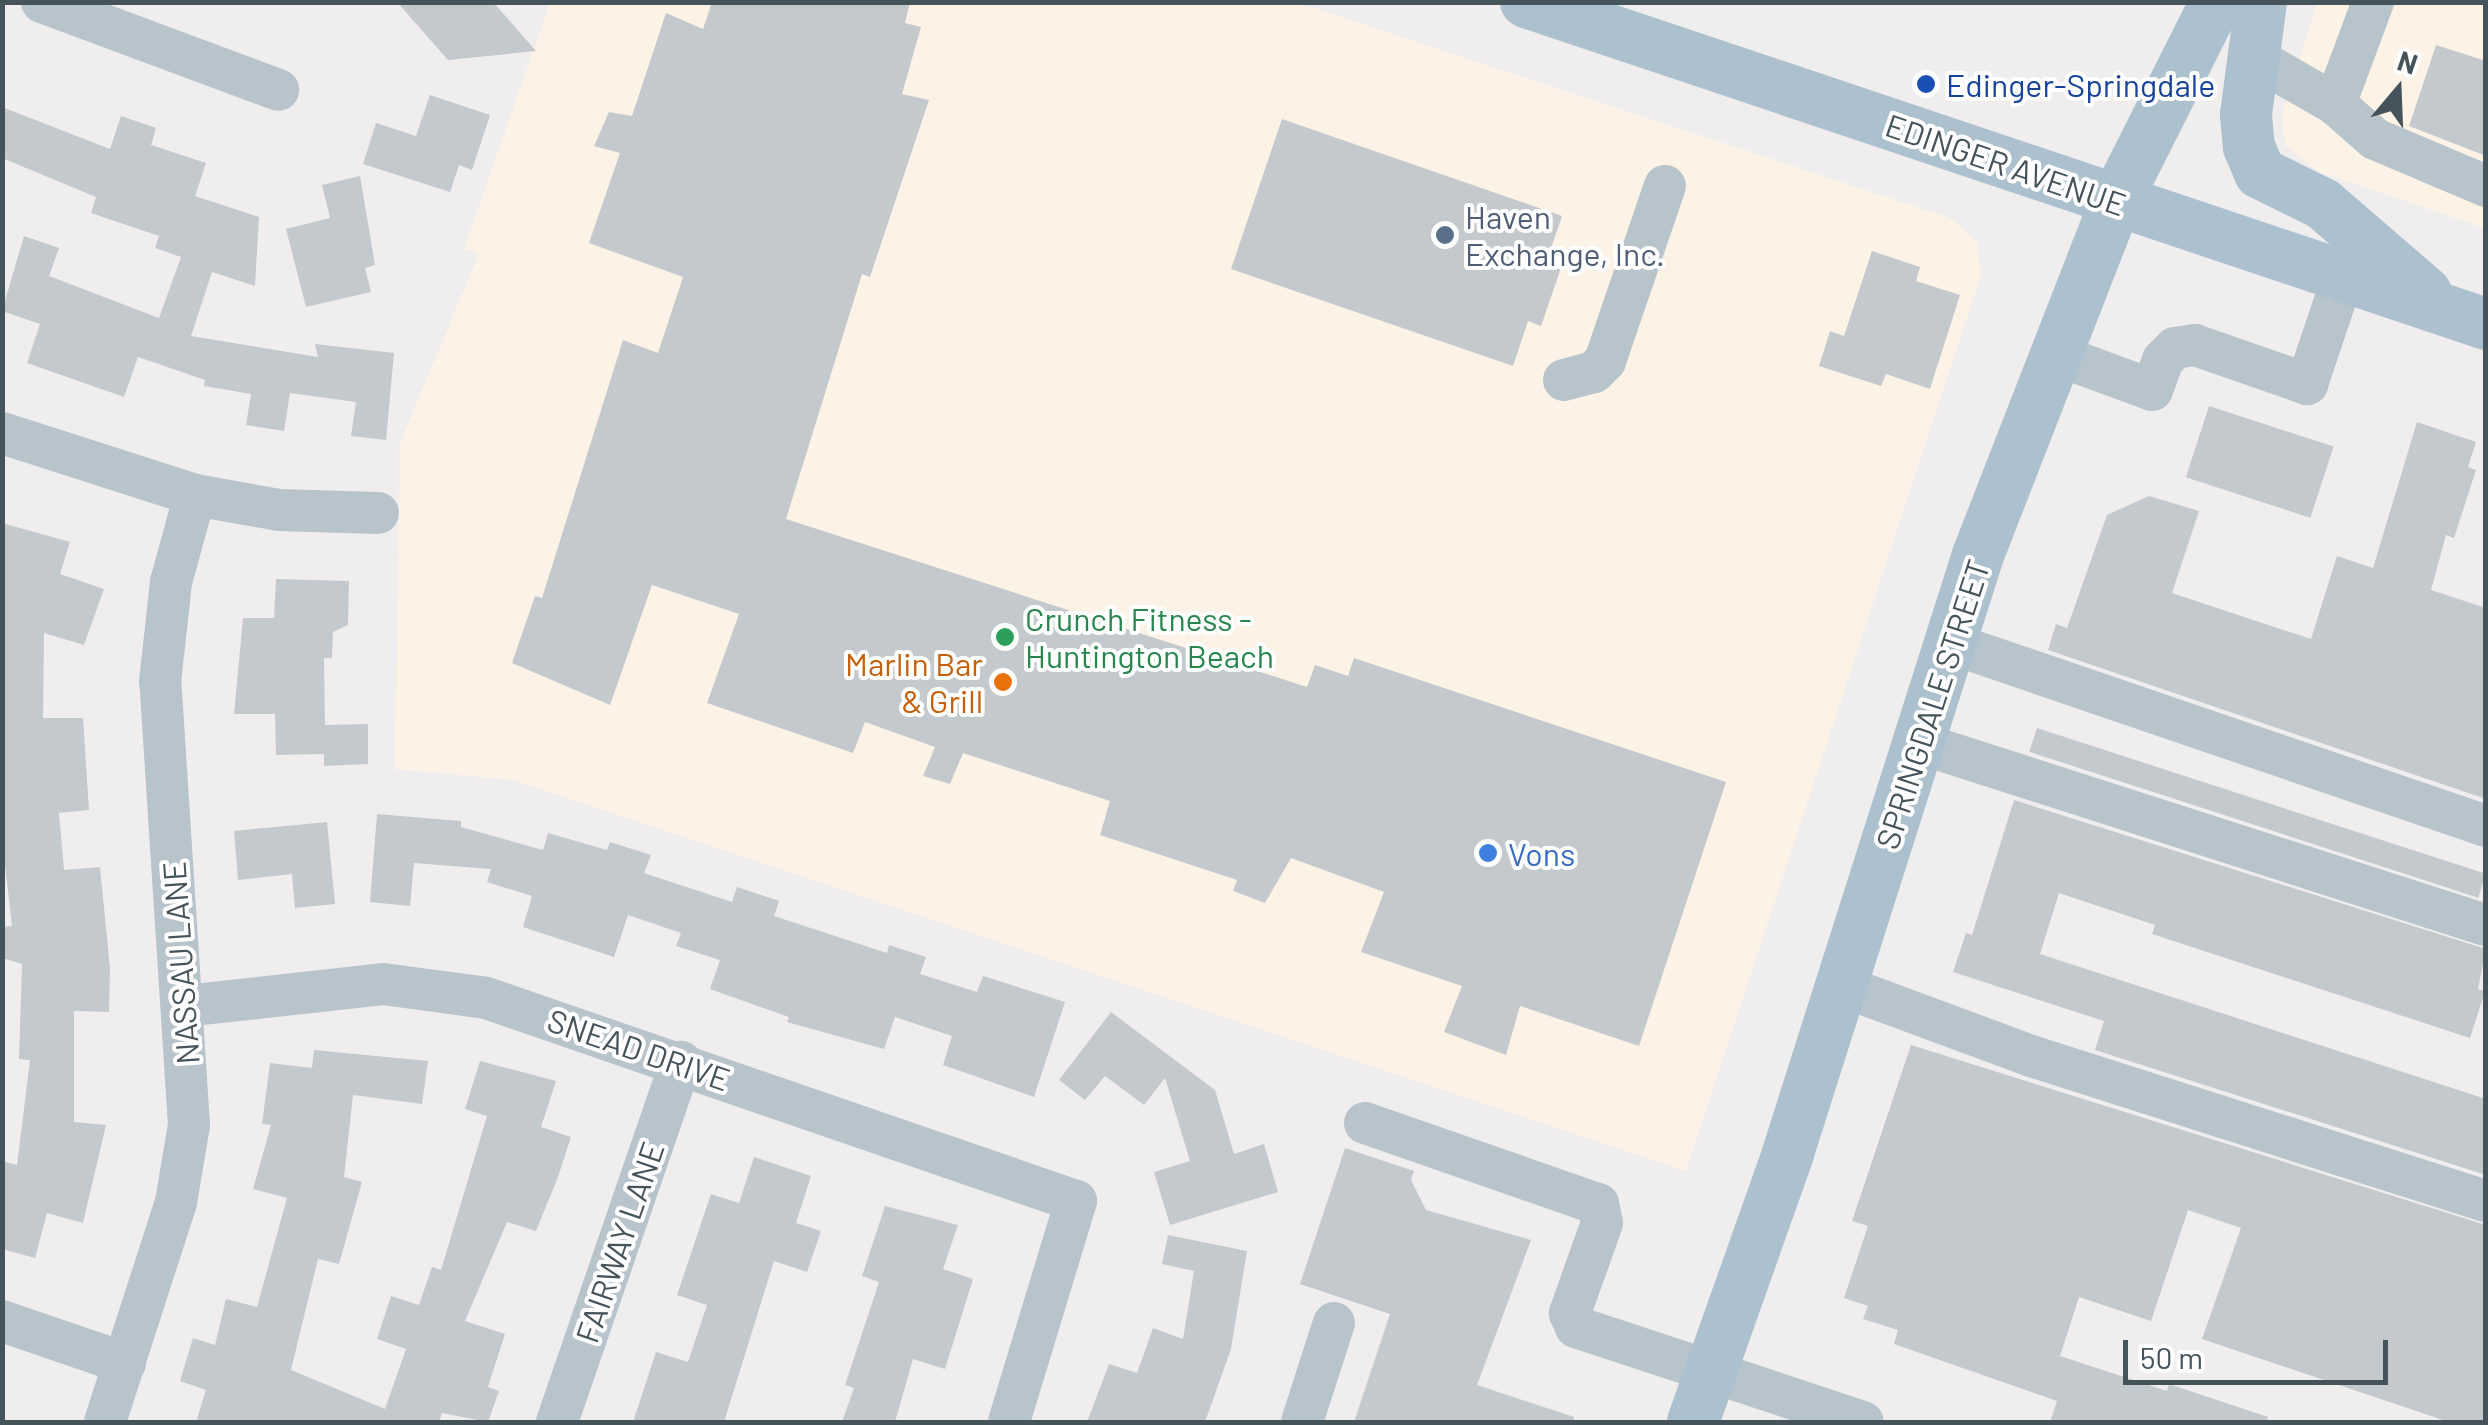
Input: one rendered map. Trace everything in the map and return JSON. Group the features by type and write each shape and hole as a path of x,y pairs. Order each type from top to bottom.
{"main road":[{"name":"EDINGER AVENUE","path":"1526,2 2466,317"},
{"name":"SPRINGDALE STREET","path":"1692,1422 1842,986 1950,644 2116,201 2216,2"},
{"path":"2262,2 2246,115 2249,147 2260,174 2323,204 2466,317"}],"street":[{"path":"42,2 278,90"},
{"path":"2335,104 2372,2"},
{"path":"2255,58 2335,104 2375,139 2486,186"},
{"path":"1564,380 1594,372 1605,361 1665,186"},
{"path":"2057,355 2152,390 2163,360 2175,348 2194,345 2307,384 2343,277"},
{"path":"2,432 195,495 279,510 378,513"},
{"name":"NASSAU LANE","path":"105,1422 176,1202 189,1125 186,1006 160,682 172,582 195,495"},
{"path":"1950,644 2486,826"},
{"path":"1918,743 2486,925"},
{"name":"SNEAD DRIVE","path":"186,1006 384,984 486,998 1076,1201 1009,1422"},
{"path":"1842,986 2031,1056 2486,1201"},
{"name":"FAIRWAY LANE","path":"557,1422 680,1062"},
{"path":"1366,1124 1598,1204 1602,1223 1570,1313 1576,1327 1863,1422"},
{"path":"2,1320 125,1363"},
{"path":"1302,1422 1334,1323"}],"shaded area":[{"path":"550,3 1299,3 1950,218 1977,242 1981,275 1686,1171 512,780 395,769 400,443 479,254 464,249"},
{"path":"2317,3 2485,3 2485,228 2319,172 2285,145 2282,115"}],"building":[{"path":"397,2 493,2 536,51 448,60"},
{"path":"712,2 910,2 905,23 921,27 902,94 929,100 870,277 862,274 786,519 1307,687 1315,665 1348,676 1354,658 1726,782 1639,1046 1520,1006 1506,1055 1444,1032 1462,986 1361,952 1384,892 1291,858 1265,903 1233,891 1237,880 1100,835 1110,801 963,753 950,784 923,776 935,747 865,722 853,753 707,703 739,614 652,585 610,705 512,663 535,596 542,598 623,340 658,353 683,277 589,243 620,153 594,146 609,112 632,116 666,13 703,29"},
{"path":"2436,45 2486,61 2486,156 2409,126"},
{"path":"430,95 490,115 472,170 459,165 450,192 363,164 376,123 416,136"},
{"path":"2,107 110,149 121,116 156,128 151,145 206,163 195,196 259,217 255,286 212,272 191,336 318,357 315,344 394,353 386,440 351,436 356,402 290,393 284,431 246,425 251,394 204,386 205,380 138,357 124,397 27,363 40,324 2,311 24,236 59,248 49,276 159,318 181,257 155,248 159,236 91,213 96,197 2,158"},
{"path":"1282,119 1562,216 1546,263 1561,268 1541,326 1528,321 1513,366 1231,269"},
{"path":"360,176 375,265 365,268 371,292 306,307 286,229 330,218 322,185"},
{"path":"1872,251 1920,267 1916,281 1960,295 1930,389 1886,374 1881,386 1819,366 1830,331 1844,336"},
{"path":"2209,406 2334,446 2310,518 2186,477"},
{"path":"2417,422 2476,442 2468,467 2476,470 2454,538 2446,535 2431,590 2486,608 2486,799 2048,650 2056,624 2067,628 2107,515 2149,496 2199,511 2172,593 2311,639 2337,556 2373,568"},
{"path":"2,523 70,542 60,574 104,589 84,645 44,633 43,718 83,718 89,810 59,813 64,870 100,867 110,968 109,1012 74,1011 74,1122 106,1125 83,1223 47,1213 35,1258 2,1249 2,1161 17,1165 30,1060 19,1059 22,964 2,958 2,927 12,926 2,839"},
{"path":"276,579 349,581 348,625 333,632 332,658 324,658 325,725 368,724 368,764 324,766 324,754 276,755 275,714 234,714 243,618 274,618"},
{"path":"2037,728 2486,874 2478,898 2029,752"},
{"path":"2014,800 2486,949 2478,989 2485,991 2470,1038 2152,934 2155,925 2059,893 2040,954 2486,1099 2486,1175 2095,1050 2104,1021 1953,972 1966,933 1972,935"},
{"path":"377,814 461,821 461,827 543,850 548,833 607,850 610,842 651,855 644,873 732,902 737,887 779,901 774,916 887,953 889,945 926,957 920,974 977,992 983,976 1065,1002 1034,1097 943,1065 952,1036 895,1017 884,1049 787,1022 789,1017 710,989 720,960 676,946 681,933 628,915 614,957 523,927 532,896 487,882 491,869 414,863 410,906 370,902"},
{"path":"327,822 335,904 295,908 292,874 238,880 234,831"},
{"path":"1111,1012 1215,1090 1234,1154 1264,1144 1278,1192 1170,1225 1154,1172 1190,1161 1165,1078 1144,1105 1105,1076 1085,1100 1059,1080"},
{"path":"1911,1045 2486,1225 2486,1422 2449,1422 2202,1339 2241,1228 2188,1210 2151,1321 2079,1297 2060,1356 2167,1391 2169,1384 2268,1417 2267,1422 2050,1422 2057,1401 1894,1344 1898,1330 1863,1319 1868,1306 1844,1298 1868,1226 1852,1221"},
{"path":"314,1050 428,1061 422,1104 353,1095 344,1177 362,1182 339,1264 318,1259 291,1370 385,1409 406,1349 377,1339 391,1296 419,1305 432,1267 441,1270 487,1116 465,1109 480,1061 556,1081 541,1127 571,1137 558,1177 536,1231 507,1222 465,1321 505,1334 488,1387 499,1391 488,1422 442,1413 439,1422 196,1422 206,1390 180,1381 193,1338 215,1345 226,1299 257,1307 287,1198 253,1189 271,1125 262,1124 270,1063 312,1068"},
{"path":"1345,1148 1414,1171 1411,1180 1426,1210 1531,1240 1477,1385 1574,1417 1574,1422 1354,1422 1390,1314 1300,1284"},
{"path":"754,1157 811,1176 796,1223 821,1231 807,1272 774,1261 724,1422 633,1422 656,1352 688,1362 707,1305 677,1295 711,1194 739,1203"},
{"path":"885,1206 958,1225 943,1269 973,1279 945,1369 913,1359 895,1422 842,1422 854,1388 845,1385 879,1282 862,1276"},
{"path":"1168,1235 1247,1251 1231,1349 1205,1422 1087,1422 1109,1364 1137,1373 1153,1328 1183,1339 1194,1271 1162,1264"}],"place":[{"name":"Edinger-Springdale","path":"1926,84"},
{"name":"Haven Exchange, Inc.","path":"1445,235"},
{"name":"Crunch Fitness - Huntington Beach","path":"1005,637"},
{"name":"Marlin Bar & Grill","path":"1003,682"},
{"name":"Vons","path":"1488,853"}]}
